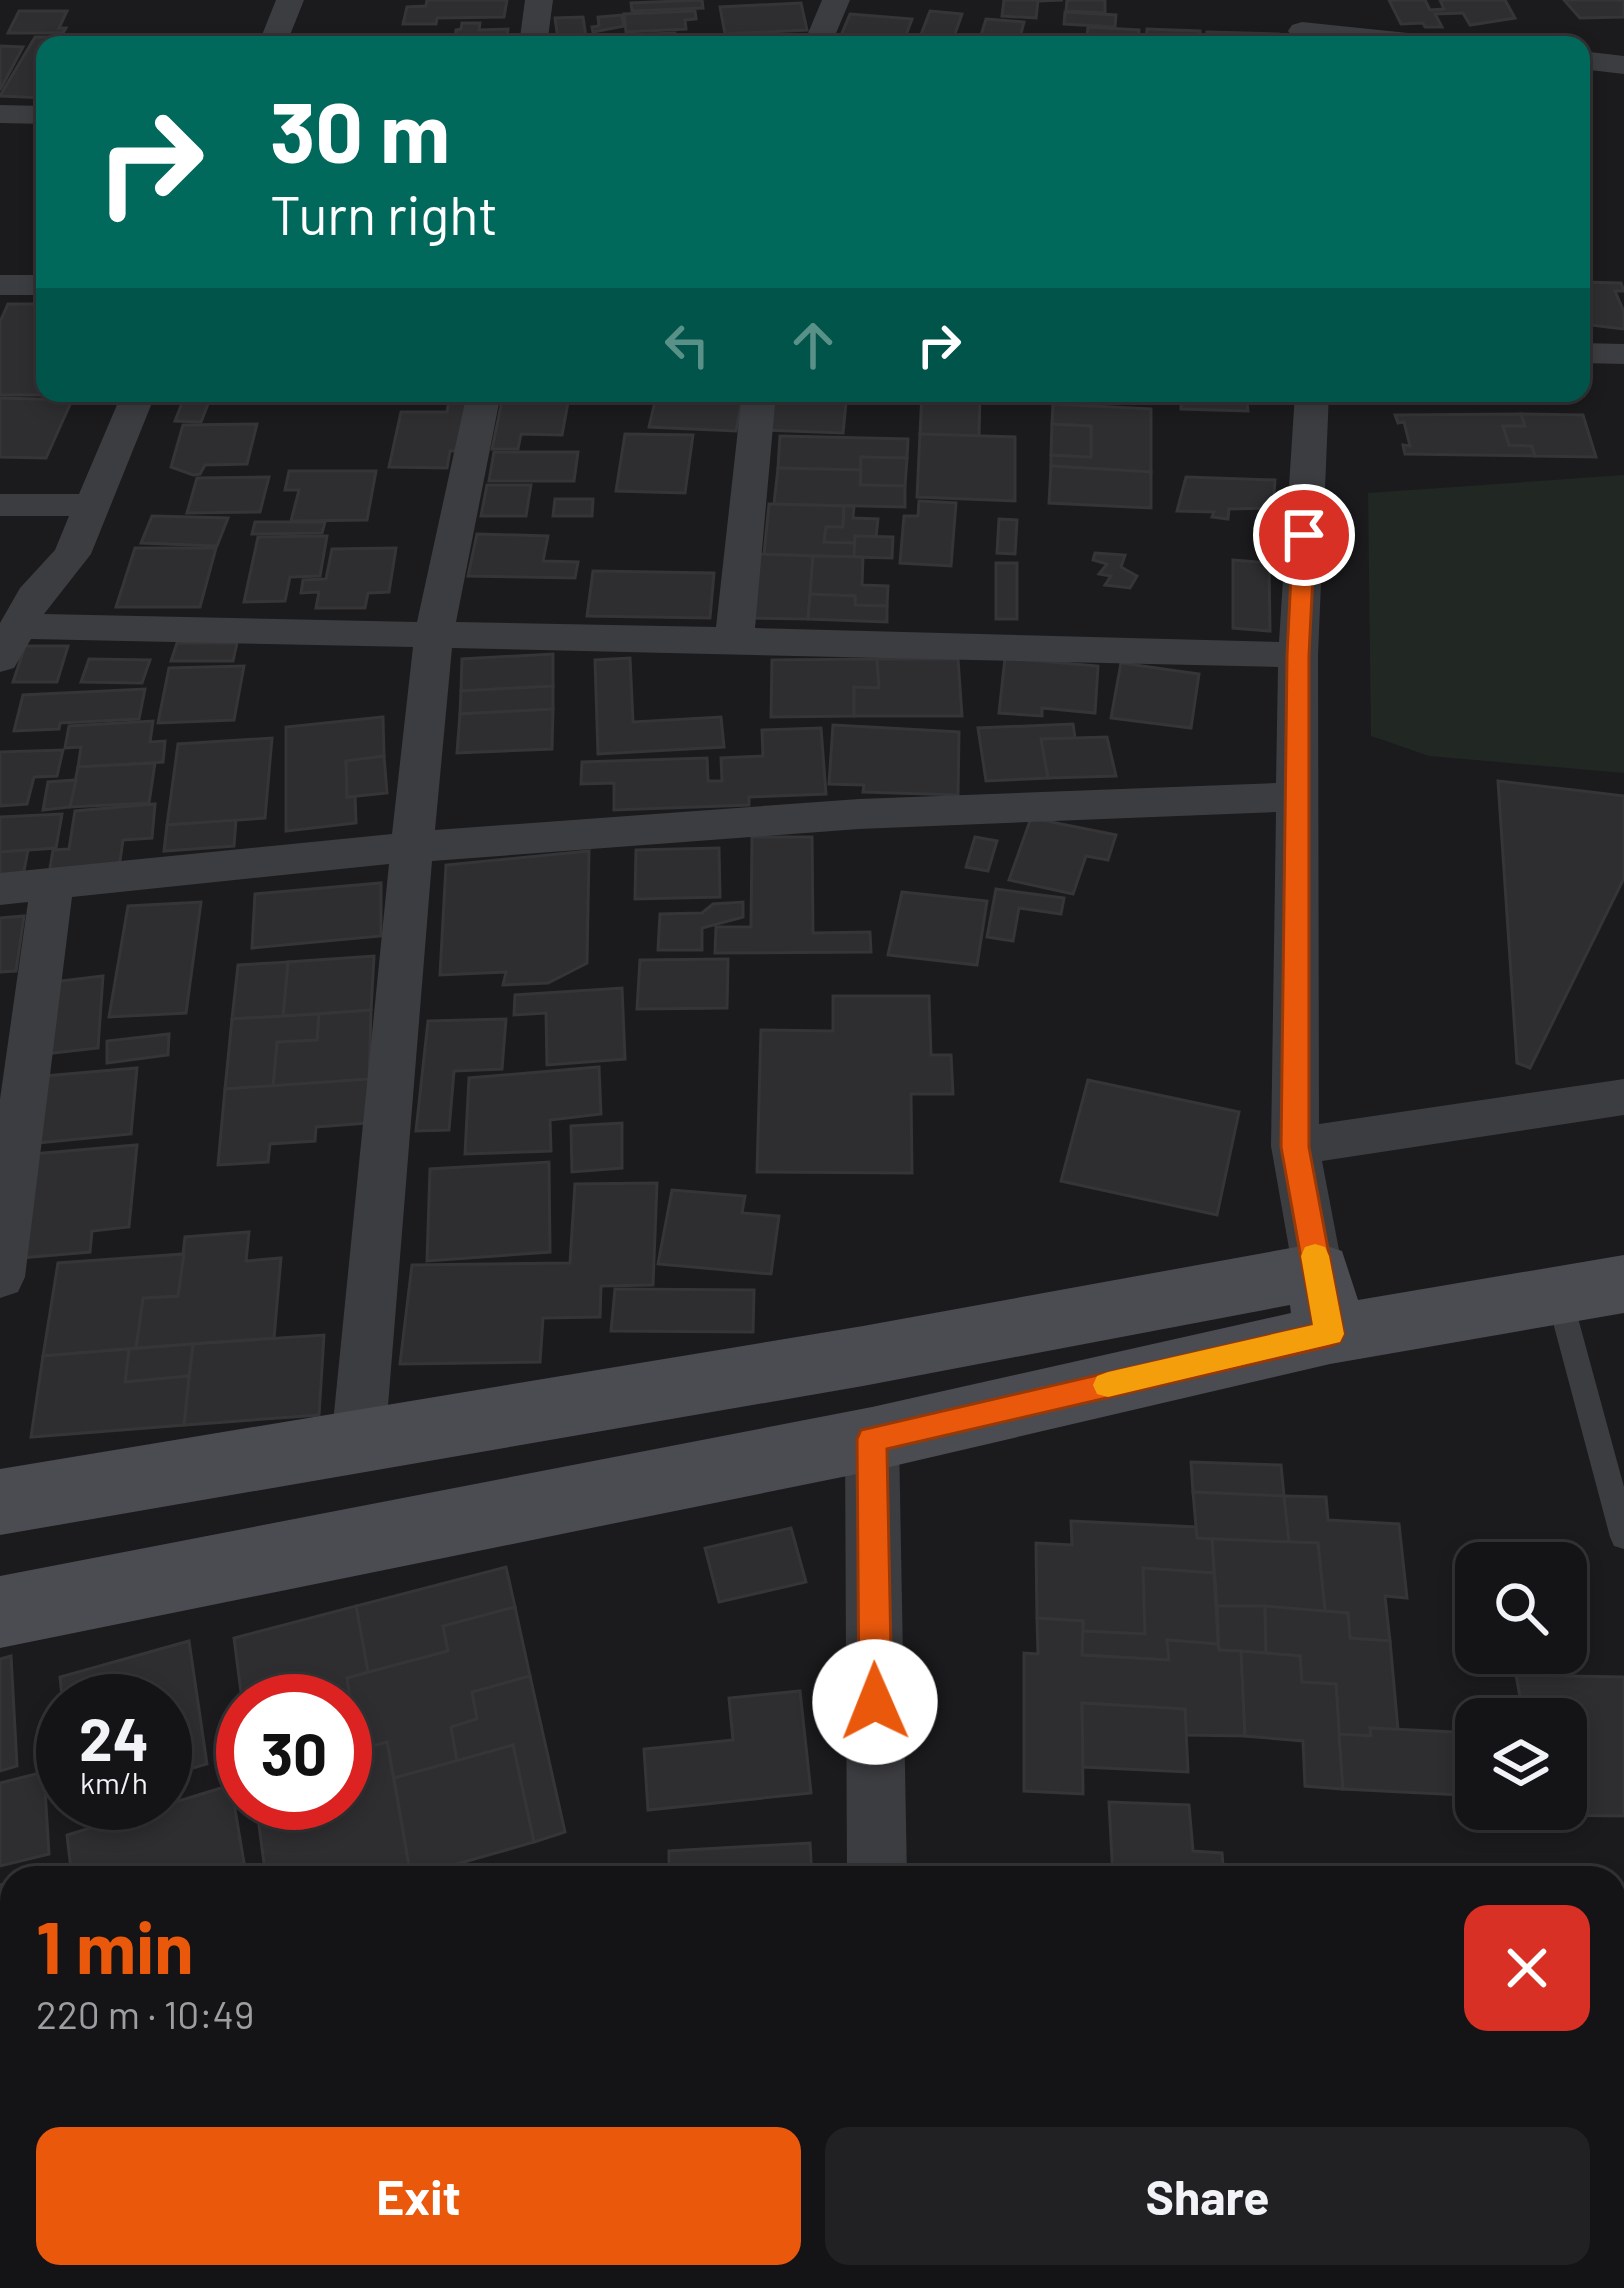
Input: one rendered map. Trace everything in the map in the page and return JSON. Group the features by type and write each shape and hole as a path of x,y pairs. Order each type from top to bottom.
{"main road":[{"path":"0,1502 358,1443 1324,1302 1591,1288"},
{"path":"0,1612 872,1439 1324,1302"}],"street":[{"path":"276,36 290,0"},
{"path":"534,36 539,0"},
{"path":"821,36 836,0"},
{"path":"1289,0 1302,36"},
{"path":"1590,61 1624,65"},
{"path":"0,114 36,115"},
{"path":"0,284 36,284"},
{"path":"1590,353 1624,354"},
{"path":"135,402 72,554 34,597 9,642 434,636 734,638 1298,655"},
{"path":"358,1443 434,636 482,402"},
{"path":"734,638 758,402"},
{"path":"1312,402 1298,655 1295,1147 1324,1302"},
{"path":"0,506 94,505"},
{"path":"0,890 412,847 859,814 1299,797"},
{"path":"0,1277 52,884"},
{"path":"1295,1147 1624,1097"},
{"path":"872,1439 877,1866"}],"lane":[{"path":"1591,1288 1624,1537"}],"shaded area":[{"path":"1624,475 1624,773 1429,756 1371,736 1368,493"}],"building":[{"path":"427,0 507,0 504,17 437,18 436,24 403,24 407,7 426,6"},
{"path":"702,0 703,8 632,11 631,3"},
{"path":"1004,0 1063,0 1038,1 1036,18 1002,16"},
{"path":"1067,0 1105,0 1105,13 1066,11"},
{"path":"1389,0 1425,0 1430,10 1444,9 1440,0 1505,0 1515,18 1470,25 1463,13 1435,14 1442,27 1401,24"},
{"path":"1564,0 1624,0 1624,17 1580,18"},
{"path":"801,3 807,30 725,34 720,7"},
{"path":"19,11 67,11 59,28 66,28 63,33 8,33"},
{"path":"695,11 696,19 685,20 686,29 626,32 624,14"},
{"path":"930,11 962,14 954,36 920,36"},
{"path":"1065,12 1116,15 1115,27 1064,24"},
{"path":"850,14 912,19 906,36 841,36"},
{"path":"622,15 624,26 593,32 592,27 599,26 598,17"},
{"path":"583,17 586,36 558,36 555,18"},
{"path":"986,19 1024,22 1020,36 981,36"},
{"path":"462,23 480,23 479,30 508,29 507,36 455,36"},
{"path":"1088,27 1139,30 1138,36 1087,36"},
{"path":"1147,29 1200,31 1200,36 1146,36"},
{"path":"1207,32 1279,36 1207,36"},
{"path":"675,33 675,36 625,36"},
{"path":"35,37 36,37 36,98 0,96"},
{"path":"0,46 23,47 0,90"},
{"path":"1590,282 1621,283 1624,291 1615,291 1624,312 1624,329 1590,325"},
{"path":"8,304 36,304 36,395 0,395 0,322"},
{"path":"0,398 71,402 46,458 0,457"},
{"path":"182,402 209,402 201,422 175,421"},
{"path":"449,402 471,402 460,451 450,451 447,468 389,467 401,412 447,412"},
{"path":"502,402 568,402 562,435 521,434 518,449 492,449"},
{"path":"655,402 741,402 736,431 649,427"},
{"path":"767,402 846,402 843,433 762,430"},
{"path":"922,402 980,402 979,436 920,434"},
{"path":"1181,402 1247,402 1248,411 1181,409"},
{"path":"1053,404 1151,409 1151,472 1051,466 1051,455 1091,457 1091,426 1052,424"},
{"path":"1521,414 1525,426 1503,426 1509,445 1532,446 1535,456 1405,454 1403,445 1410,446 1404,422 1398,423 1395,415"},
{"path":"1521,414 1583,415 1596,457 1535,456 1532,446 1509,445 1503,426 1525,426"},
{"path":"257,424 247,464 205,465 200,474 193,475 171,467 183,425"},
{"path":"1052,424 1091,426 1091,457 1051,455"},
{"path":"625,434 693,435 685,493 616,491"},
{"path":"920,434 1015,437 1015,501 917,497"},
{"path":"780,436 908,439 907,458 861,457 861,470 778,468"},
{"path":"494,452 578,452 574,481 489,481"},
{"path":"861,457 907,458 905,486 860,485"},
{"path":"1051,466 1151,472 1151,508 1049,503"},
{"path":"778,468 861,470 860,485 905,486 905,507 774,504"},
{"path":"289,471 376,471 367,520 291,521 299,490 285,490"},
{"path":"269,477 260,512 187,513 197,478"},
{"path":"1186,477 1275,480 1273,508 1229,509 1228,519 1212,517 1214,512 1177,511"},
{"path":"487,485 531,485 526,516 481,516"},
{"path":"555,499 593,499 592,516 553,516"},
{"path":"919,501 956,503 951,566 900,563 904,516 918,516"},
{"path":"769,504 844,506 843,527 826,527 824,542 855,543 854,557 764,554"},
{"path":"844,506 854,506 853,518 878,519 876,537 855,536 855,543 824,542 826,527 843,527"},
{"path":"152,516 228,518 217,546 141,543"},
{"path":"999,519 1017,520 1015,554 997,553"},
{"path":"255,522 325,522 322,533 252,534"},
{"path":"477,534 548,536 543,561 578,562 575,578 468,576"},
{"path":"327,536 320,576 290,577 285,601 244,602 258,537"},
{"path":"855,536 893,537 892,558 854,557"},
{"path":"135,548 216,548 200,607 116,607"},
{"path":"396,548 389,592 368,593 365,608 316,608 319,592 301,593 303,580 326,579 332,549"},
{"path":"1095,553 1125,555 1121,567 1137,576 1130,588 1105,585 1111,576 1099,574 1107,564 1093,560"},
{"path":"758,554 813,556 808,619 751,618"},
{"path":"813,556 863,557 862,585 888,586 887,606 855,605 855,596 810,594"},
{"path":"1233,560 1269,563 1270,631 1233,628"},
{"path":"996,563 1017,563 1017,619 996,619"},
{"path":"593,571 714,573 710,618 587,616"},
{"path":"810,594 855,596 855,605 887,606 887,622 808,619"},
{"path":"177,643 237,643 233,661 171,661"},
{"path":"25,646 68,646 57,682 13,682"},
{"path":"553,654 553,686 461,691 462,659"},
{"path":"630,658 633,722 721,717 724,747 598,754 595,660"},
{"path":"1005,658 1098,666 1095,713 1042,708 1042,716 999,713"},
{"path":"89,659 150,660 142,683 81,682"},
{"path":"877,659 879,688 854,687 854,716 771,717 772,660"},
{"path":"877,659 958,659 962,716 854,716 854,687 879,688"},
{"path":"1121,663 1199,674 1191,728 1111,718"},
{"path":"244,666 234,720 158,723 169,668"},
{"path":"553,686 553,709 460,714 461,691"},
{"path":"145,689 139,719 14,731 23,695"},
{"path":"553,709 552,749 457,753 460,714"},
{"path":"383,717 384,756 346,761 347,797 355,796 356,823 286,831 286,727"},
{"path":"153,721 150,742 165,741 163,762 78,767 81,747 65,748 69,726"},
{"path":"1073,724 1075,738 1041,739 1048,778 986,781 978,728"},
{"path":"833,725 959,732 958,795 863,792 864,785 829,784"},
{"path":"821,728 826,794 749,797 749,805 614,810 614,783 581,784 582,762 707,758 708,781 722,781 721,758 763,756 762,730"},
{"path":"1107,737 1116,776 1048,778 1041,739"},
{"path":"272,738 265,818 167,825 178,744"},
{"path":"63,750 57,776 34,777 27,804 0,806 0,752"},
{"path":"384,756 387,793 347,797 346,761"},
{"path":"155,763 149,803 70,807 78,767"},
{"path":"76,780 70,807 43,810 48,782"},
{"path":"1498,781 1624,796 1624,878 1530,1068 1517,1063"},
{"path":"155,804 152,838 123,840 119,868 49,874 53,850 69,849 75,811"},
{"path":"62,814 56,848 0,852 0,817"},
{"path":"1031,818 1116,835 1108,860 1086,856 1073,894 1009,880"},
{"path":"236,820 234,846 164,851 167,825"},
{"path":"752,837 812,837 813,933 870,932 871,952 715,953 716,927 751,927"},
{"path":"975,837 997,841 988,871 966,867"},
{"path":"719,848 720,897 635,899 636,850"},
{"path":"28,850 23,876 0,878 0,852"},
{"path":"589,851 587,963 548,983 503,985 506,972 440,975 446,865"},
{"path":"381,883 381,936 252,948 255,894"},
{"path":"996,889 1064,898 1061,914 1019,908 1013,941 987,937"},
{"path":"902,892 987,901 977,965 888,955"},
{"path":"201,902 186,1013 109,1017 128,906"},
{"path":"743,902 743,917 702,928 702,950 658,950 660,914 702,913 713,904"},
{"path":"24,916 16,971 0,972 0,918"},
{"path":"374,956 371,1010 283,1016 288,962"},
{"path":"728,959 727,1008 637,1009 640,960"},
{"path":"288,962 283,1016 232,1019 238,965"},
{"path":"103,976 98,1048 44,1054 52,982"},
{"path":"622,988 625,1059 547,1065 546,1013 514,1015 515,995"},
{"path":"833,996 929,996 931,1055 951,1055 953,1094 911,1094 912,1173 757,1172 761,1030 833,1031"},
{"path":"371,1010 369,1079 273,1086 277,1042 317,1040 319,1014"},
{"path":"319,1014 317,1040 277,1042 273,1086 225,1089 232,1019"},
{"path":"506,1019 502,1069 454,1071 449,1130 416,1131 428,1021"},
{"path":"169,1034 168,1055 107,1063 107,1041"},
{"path":"599,1067 601,1114 550,1120 551,1151 465,1154 469,1078"},
{"path":"137,1068 131,1134 37,1143 45,1076"},
{"path":"369,1079 367,1123 316,1127 315,1141 270,1144 268,1162 218,1165 225,1089"},
{"path":"1088,1080 1239,1112 1217,1215 1061,1181"},
{"path":"622,1123 622,1168 572,1172 571,1126"},
{"path":"137,1145 129,1227 92,1231 90,1252 19,1258 33,1154"},
{"path":"549,1162 550,1252 427,1261 430,1169"},
{"path":"657,1183 653,1285 601,1286 600,1317 543,1318 540,1362 400,1364 412,1265 570,1263 575,1184"},
{"path":"672,1190 745,1196 742,1213 779,1216 771,1274 658,1264"},
{"path":"249,1232 246,1261 281,1258 274,1338 136,1348 143,1298 178,1296 185,1237"},
{"path":"184,1254 178,1296 143,1298 136,1348 43,1356 58,1263"},
{"path":"615,1289 754,1290 753,1332 611,1331"},
{"path":"324,1335 319,1415 184,1425 193,1344"},
{"path":"193,1344 189,1376 125,1382 129,1349"},
{"path":"129,1349 125,1382 189,1376 184,1425 31,1437 43,1356"},
{"path":"1191,1462 1281,1465 1284,1496 1193,1492"},
{"path":"1193,1492 1284,1496 1289,1542 1197,1538"},
{"path":"1284,1496 1326,1497 1328,1520 1399,1524 1407,1598 1385,1596 1390,1641 1350,1638 1348,1613 1325,1611 1318,1543 1289,1542"},
{"path":"1071,1521 1196,1527 1197,1538 1212,1539 1214,1573 1143,1568 1145,1634 1083,1631 1083,1621 1037,1618 1036,1543 1072,1545"},
{"path":"791,1528 806,1582 719,1602 705,1548"},
{"path":"1212,1539 1318,1543 1325,1611 1217,1606"},
{"path":"506,1567 515,1607 443,1626 448,1651 368,1672 356,1606"},
{"path":"1143,1568 1214,1573 1218,1644 1167,1640 1169,1660 1082,1655 1083,1631 1145,1634"},
{"path":"356,1606 368,1672 239,1674 234,1638"},
{"path":"1217,1606 1265,1606 1266,1653 1219,1650"},
{"path":"1265,1606 1348,1613 1350,1638 1390,1641 1398,1730 1370,1728 1371,1736 1339,1734 1336,1684 1302,1682 1300,1656 1266,1653"},
{"path":"515,1607 530,1676 472,1692 477,1719 451,1727 457,1761 394,1778 387,1742 372,1746 372,1674 362,1674 448,1651 443,1626"},
{"path":"1037,1618 1083,1621 1082,1655 1169,1660 1167,1640 1241,1651 1245,1736 1186,1735 1185,1709 1082,1703 1083,1794 1024,1791 1024,1653 1038,1654"},
{"path":"189,1641 207,1764 192,1768 192,1674 71,1674"},
{"path":"1241,1651 1300,1656 1302,1682 1336,1684 1343,1789 1305,1786 1303,1741 1245,1736"},
{"path":"11,1656 17,1766 0,1771 0,1659"},
{"path":"1516,1675 1624,1677 1624,1816 1587,1816 1587,1698 1520,1698"},
{"path":"530,1676 565,1832 534,1842 513,1745 457,1761 451,1727 477,1719 472,1692"},
{"path":"800,1691 811,1793 648,1810 644,1749 733,1740 729,1698"},
{"path":"1082,1703 1185,1709 1188,1772 1083,1767"},
{"path":"1370,1728 1454,1732 1455,1795 1343,1789 1339,1734 1371,1736"},
{"path":"387,1742 409,1866 264,1866 260,1830 372,1830 372,1746"},
{"path":"513,1745 534,1842 450,1866 409,1866 394,1778"},
{"path":"36,1774 36,1830 48,1830 49,1854 0,1866 0,1783"},
{"path":"216,1790 216,1830 238,1830 244,1863 234,1866 71,1866 67,1835 83,1830 192,1830 192,1797"},
{"path":"1109,1802 1189,1805 1193,1851 1222,1853 1223,1866 1112,1866"},
{"path":"810,1843 811,1866 669,1866 669,1851"}],"slow traffic":[{"path":"1108,1385 1330,1334 1315,1256"}],"route":[{"path":"875,1702 872,1439 1330,1334 1295,1147 1298,655 1304,535"}]}
